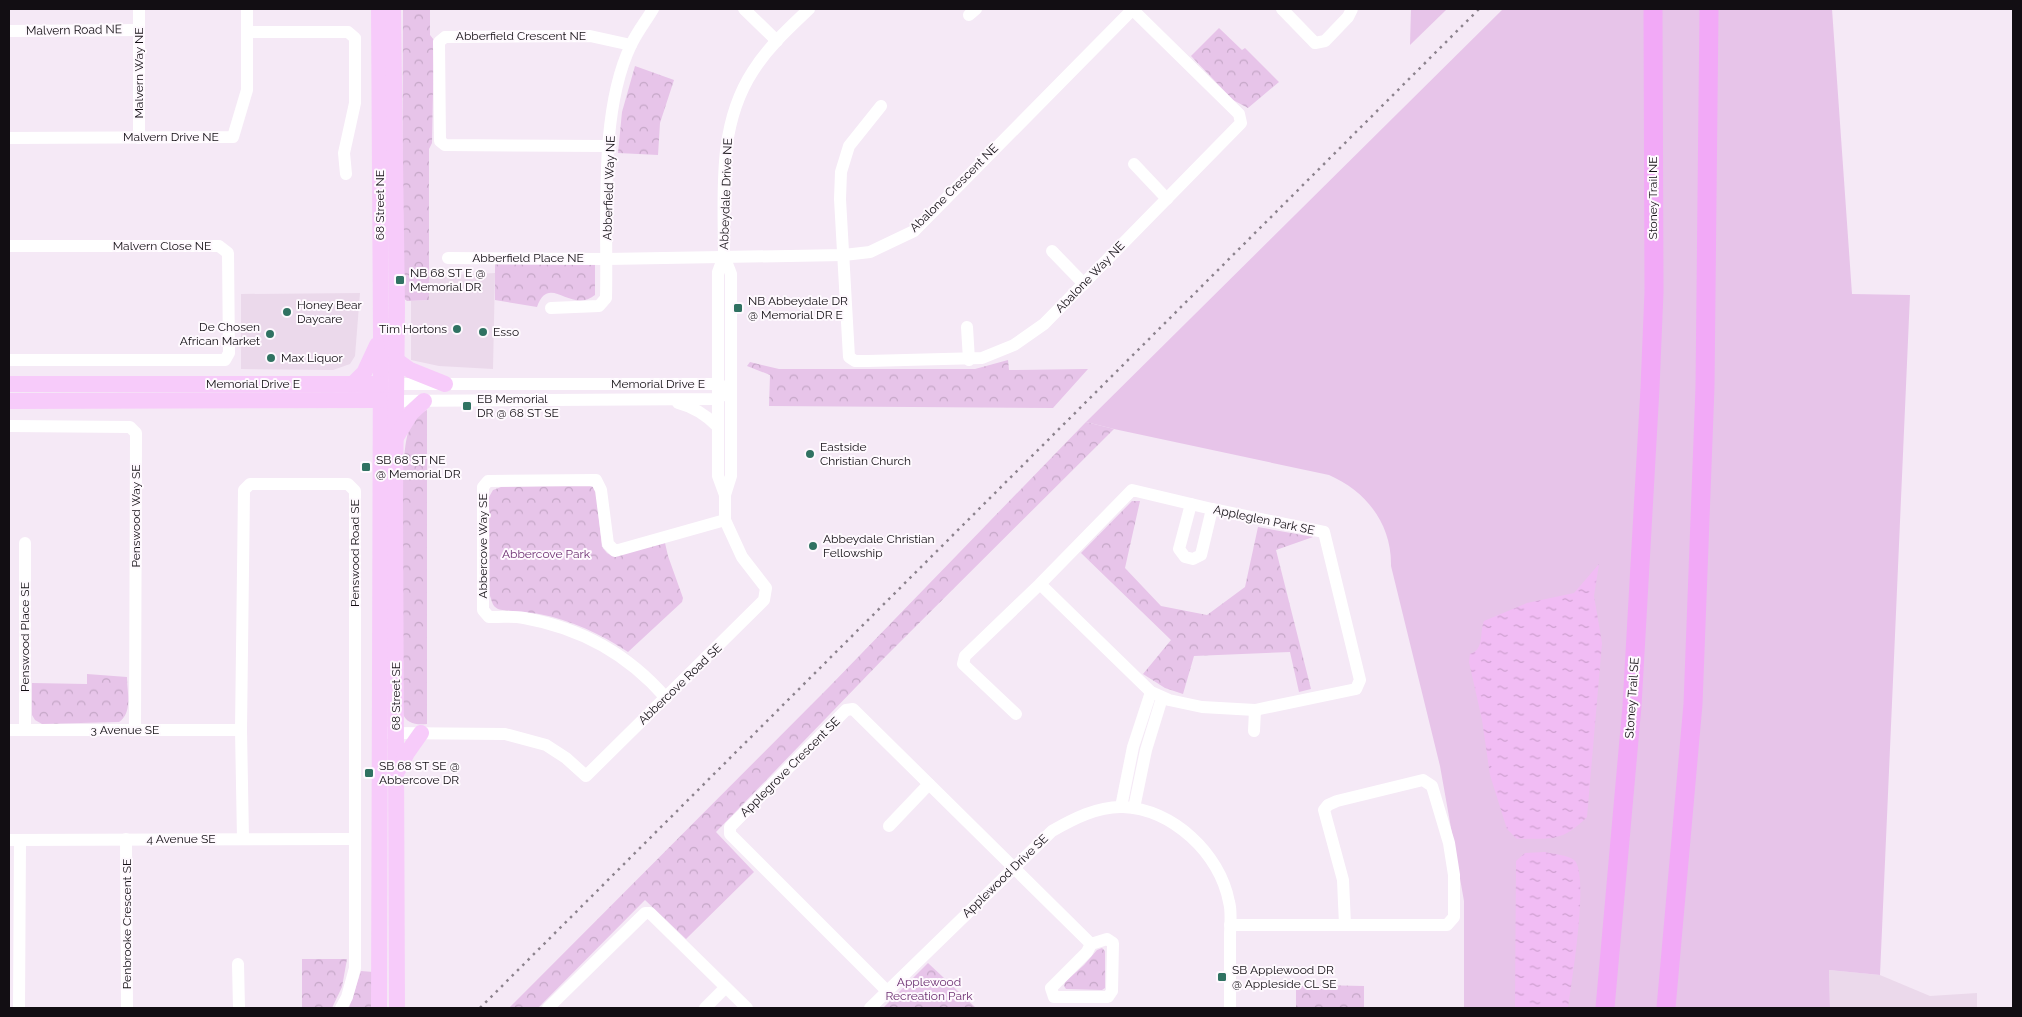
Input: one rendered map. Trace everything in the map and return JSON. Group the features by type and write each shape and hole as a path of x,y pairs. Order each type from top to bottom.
{"highway":[{"name":"Stoney Trail NE","path":"1650,388 1654,292 1653,9"},
{"path":"1666,1008 1693,704 1705,388 1709,9"},
{"name":"Stoney Trail SE","path":"1605,1008 1632,706 1650,388"}],"main road":[{"name":"68 Street NE","path":"379,9 380,336 388,392"},
{"name":"68 Street NE","path":"388,392 396,360 393,9"},
{"path":"353,384 364,373 380,336"},
{"path":"396,360 410,370 446,384"},
{"name":"Memorial Drive E","path":"9,384 353,384 388,392"},
{"name":"Memorial Drive E","path":"9,401 338,400 388,392"},
{"name":"68 Street SE","path":"379,1008 379,427 388,392"},
{"name":"68 Street SE","path":"388,392 395,439 397,1008"},
{"path":"338,400 362,409 379,427"},
{"path":"395,439 411,413 424,401"},
{"path":"396,774 406,753 421,733"}],"street":[{"name":"Malvern Way NE","path":"139,9 139,138"},
{"name":"Malvern Drive NE","path":"9,138 233,137 247,90 247,9"},
{"name":"Abberfield Way NE","path":"653,9 631,45 617,89 608,146 607,259 724,256"},
{"path":"744,9 777,40"},
{"name":"Abbeydale Drive NE","path":"725,495 718,476 718,272 724,256 725,151 730,121 740,92 753,70 777,40 809,9"},
{"name":"Abalone Way NE","path":"844,255 849,357 855,361 969,360 982,358 1014,345 1044,324 1241,123 1239,114 1132,9"},
{"name":"Abalone Crescent NE","path":"724,256 844,255 870,252 914,231 1132,9"},
{"path":"1282,9 1315,43 1325,42 1348,17 1352,9"},
{"name":"Malvern Road NE","path":"9,31 139,30"},
{"path":"247,32 348,32 355,38 355,103 344,153 346,174"},
{"name":"Abberfield Crescent NE","path":"608,146 445,145 440,141 439,42 445,37 590,36 631,45"},
{"path":"844,255 840,199 841,172 849,146 881,106"},
{"path":"1134,164 1167,199"},
{"name":"Malvern Close NE","path":"9,246 219,246 228,253 229,354 225,360 9,360"},
{"path":"1052,251 1084,284"},
{"name":"Abbeydale Drive NE","path":"724,256 731,274 732,390 731,476 725,495"},
{"name":"Abberfield Place NE","path":"448,258 607,259"},
{"path":"551,308 599,306 606,298 607,259"},
{"path":"967,327 969,360"},
{"name":"Memorial Drive E","path":"388,392 446,384 717,384 732,390"},
{"name":"Memorial Drive E","path":"388,392 424,401 669,400 717,398 732,390"},
{"path":"669,400 690,406 707,416 717,426"},
{"name":"Penswood Way SE","path":"9,426 130,427 136,432 135,730"},
{"name":"Abbercove Way SE","path":"666,698 647,676 600,643 563,628 522,618 489,617 483,610 483,487 488,481 596,480 601,490 608,544 615,550 725,520"},
{"name":"Penswood Road SE","path":"243,839 244,490 250,484 348,484 355,492 354,839"},
{"name":"Appleglen Park SE","path":"1040,584 1132,490 1324,532 1360,680 1356,689 1255,710 1202,707 1157,695"},
{"path":"725,495 725,520"},
{"path":"1191,504 1179,549 1185,557 1194,559 1201,555 1212,509"},
{"name":"Abbercove Road SE","path":"421,733 505,734 529,739 546,745 566,758 586,776 764,600 766,588 742,557 725,520"},
{"name":"Penswood Place SE","path":"25,543 25,730"},
{"path":"1016,714 964,664 965,656 1040,584 1157,695"},
{"path":"1121,807 1133,747 1157,695"},
{"path":"1134,808 1157,695"},
{"name":"Applegrove Crescent SE","path":"887,991 730,834 730,827 846,710 853,709 1091,944"},
{"path":"1254,731 1255,710"},
{"name":"3 Avenue SE","path":"9,730 242,730"},
{"path":"379,733 421,733"},
{"path":"1133,747 1146,750"},
{"path":"1230,925 1447,926 1454,916 1454,875 1449,843 1432,786 1423,780 1328,804 1324,810 1343,880 1345,925"},
{"path":"889,826 929,784"},
{"name":"Applewood Drive SE","path":"870,1008 1052,831 1072,819 1096,810 1121,807 1134,808 1155,814 1178,827 1197,843 1210,858 1222,880 1230,902 1230,1008"},
{"name":"Penbrooke Crescent SE","path":"126,839 127,1008"},
{"path":"341,1008 347,998 355,968 354,839"},
{"name":"4 Avenue SE","path":"14,840 354,839"},
{"path":"14,840 14,949 19,1008"},
{"path":"548,1008 645,913 650,913 747,1008"},
{"path":"1107,939 1112,943 1112,991 1108,997 1054,997 1052,988 1087,952 1091,944 1107,939"},
{"path":"238,964 239,1008"},
{"path":"705,1008 726,988"}],"shaded area":[{"path":"495,273 493,369 439,366 411,360 411,301 429,300 429,276"},
{"path":"360,293 355,356 350,364 333,370 241,369 241,294"},
{"path":"1829,970 1880,975 1930,996 1977,993 1977,1008 1830,1008"}],"green space":[{"path":"403,9 430,9 430,35 434,40 432,143 429,149 429,300 407,301 402,297"},
{"path":"1411,9 1447,9 1410,45"},
{"path":"1503,9 1832,9 1852,294 1910,295 1880,975 1829,970 1830,1008 1464,1008 1464,901 1440,766 1391,566 1387,536 1382,523 1365,500 1354,490 1329,475 1086,422"},
{"path":"1219,28 1242,50 1245,48 1279,82 1248,108 1233,100 1191,56"},
{"path":"635,66 674,80 660,123 658,155 618,153 622,112"},
{"path":"495,264 595,264 595,295 586,300 577,300 548,293 542,297 537,307 495,300"},
{"path":"1008,360 1009,370 1088,369 1053,408 769,406 770,375 747,366 750,362 779,369 975,369"},
{"path":"427,410 427,724 419,724 412,723 406,719 402,712 403,466 406,442 414,419"},
{"path":"1086,422 1114,429 886,656 716,832 754,872 686,939 645,900 538,1008 509,1008 829,687"},
{"name":"Abbercove Park","path":"587,485 593,487 596,491 602,547 607,553 612,556 665,543 683,598 682,602 628,652 607,639 563,620 535,613 498,609 493,605 490,596 489,497 493,490 501,487"},
{"path":"1132,501 1140,501 1125,568 1161,606 1207,615 1245,587 1258,527 1313,537 1276,550 1311,689 1299,692 1290,652 1194,656 1183,694 1165,688 1143,674 1171,640 1081,553"},
{"path":"87,674 127,677 128,708 119,722 42,724 35,720 32,715 32,683 87,684"},
{"path":"1102,948 1105,951 1105,988 1102,990 1066,989 1064,986 1065,982 1097,950"},
{"path":"302,959 347,959 342,987 332,1008 302,1008"},
{"name":"Applewood Recreation Park","path":"928,963 976,1008 883,1008"},
{"path":"361,971 373,972 373,1008 349,1008"},
{"path":"1301,986 1364,986 1364,1008 1296,1008 1296,990"}],"water":[{"path":"1599,564 1594,596 1602,643 1587,817 1562,835 1547,838 1517,839 1507,829 1490,775 1482,720 1469,662 1470,654 1475,652 1480,645 1484,621 1527,603 1574,593"},
{"path":"1545,852 1571,858 1578,869 1580,906 1568,1008 1515,1008 1516,861 1525,853"}],"railway":[{"path":"480,1008 1479,9"}],"place":[{"name":"NB 68 ST E @ Memorial DR","path":"400,280"},
{"name":"NB Abbeydale DR @ Memorial DR E","path":"738,308"},
{"name":"Honey Bear Daycare","path":"287,312"},
{"name":"Tim Hortons","path":"457,329"},
{"name":"Esso","path":"483,332"},
{"name":"De Chosen African Market","path":"270,334"},
{"name":"Max Liquor","path":"271,358"},
{"name":"EB Memorial DR @ 68 ST SE","path":"467,406"},
{"name":"Eastside Christian Church","path":"810,454"},
{"name":"SB 68 ST NE @ Memorial DR","path":"366,467"},
{"name":"Abbeydale Christian Fellowship","path":"813,546"},
{"name":"SB 68 ST SE @ Abbercove DR","path":"369,773"},
{"name":"SB Applewood DR @ Appleside CL SE","path":"1222,977"}]}
